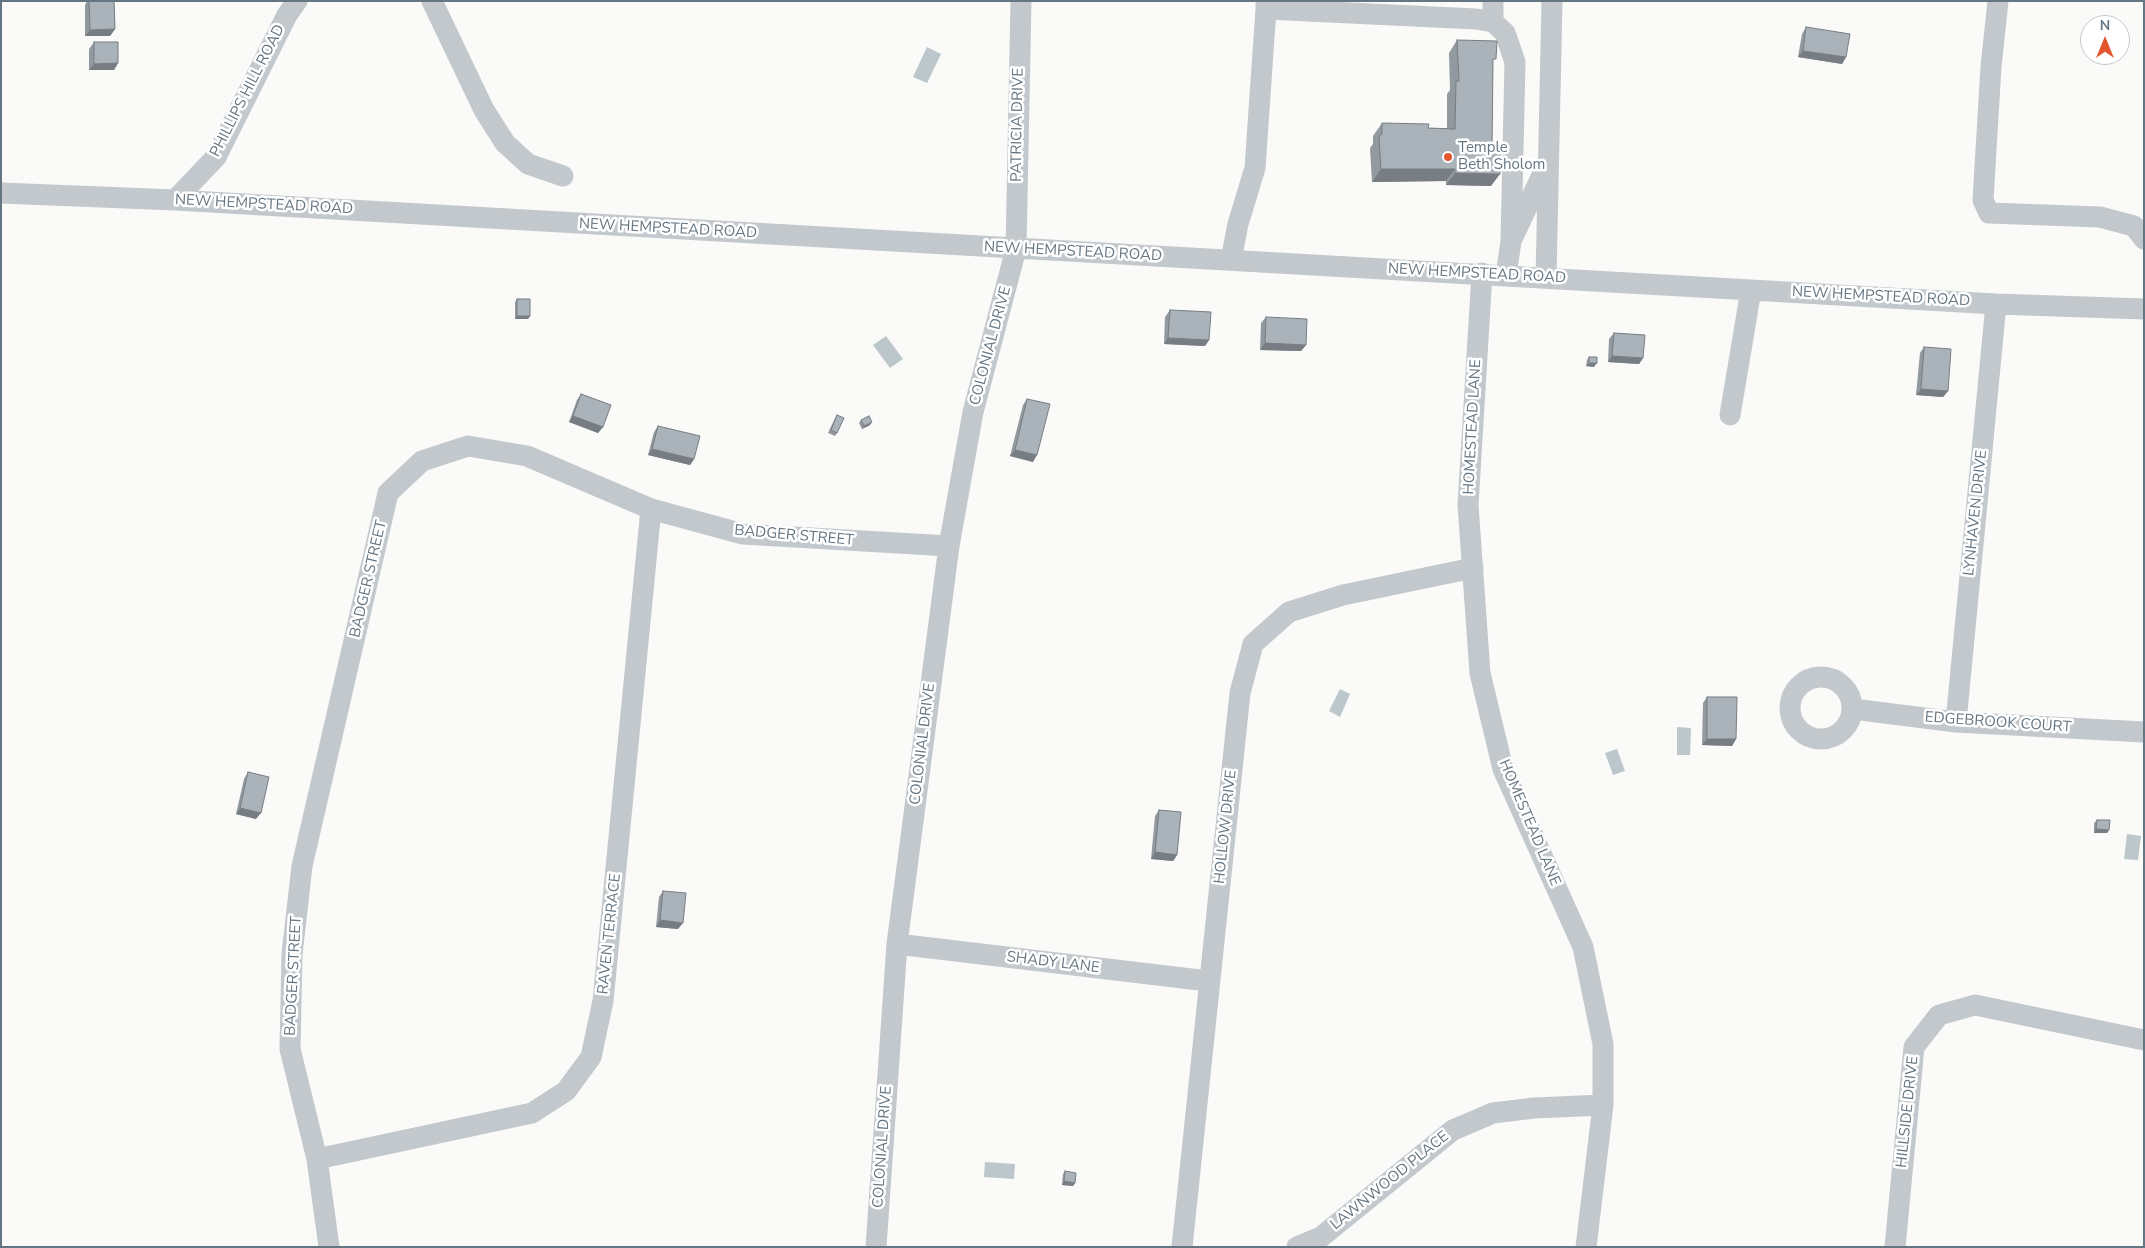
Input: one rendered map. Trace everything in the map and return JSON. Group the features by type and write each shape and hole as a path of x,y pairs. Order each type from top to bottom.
{"street":[{"name":"PHILLIPS HILL ROAD","path":"175,200 216,157 287,15 297,1"},
{"path":"432,1 484,110 504,143 528,164 562,176"},
{"name":"PATRICIA DRIVE","path":"1016,249 1021,1"},
{"path":"1493,1 1493,22"},
{"path":"1546,278 1552,1"},
{"path":"1998,1 1991,67 1983,200 1988,214 2100,217 2134,226 2144,240"},
{"path":"1232,260 1238,224 1256,168 1266,5 1476,19 1493,22 1505,32 1515,62 1511,241 1506,276"},
{"path":"1511,241 1550,159"},
{"name":"NEW HEMPSTEAD ROAD","path":"1,194 175,200 1016,249 1482,273 1506,276 1996,304 2144,309"},
{"name":"COLONIAL DRIVE","path":"876,1247 897,944 949,546 973,412 1016,249"},
{"name":"HOMESTEAD LANE","path":"1482,273 1468,505 1480,673 1503,768 1583,947 1603,1044 1603,1105 1586,1247"},
{"path":"1730,415 1751,290"},
{"name":"LYNHAVEN DRIVE","path":"1956,722 1996,304"},
{"name":"BADGER STREET","path":"329,1247 317,1159 290,1049 292,954 302,866 388,493 422,461 468,446 527,456 651,509 743,534 949,546"},
{"name":"RAVEN TERRACE","path":"317,1159 532,1113 566,1091 591,1057 603,1000 651,509"},
{"name":"HOLLOW DRIVE","path":"1182,1247 1208,981 1240,693 1253,644 1289,612 1343,595 1473,568"},
{"name":"EDGEBROOK COURT","path":"1853,709 1956,722 2144,732"},
{"name":"SHADY LANE","path":"897,944 1208,981"},
{"name":"HILLSIDE DRIVE","path":"1895,1247 1914,1047 1939,1015 1975,1005 2144,1040"},
{"name":"LAWNWOOD PLACE","path":"1296,1247 1321,1237 1454,1130 1493,1113 1534,1108 1603,1105"}],"shaded area":[{"path":"927,47 941,54 927,83 913,77"},
{"path":"886,336 903,359 890,368 873,345"},
{"path":"1340,689 1350,694 1340,717 1329,711"},
{"path":"1677,727 1691,728 1690,755 1677,755"},
{"path":"1617,749 1625,771 1613,775 1605,753"},
{"path":"2127,834 2141,836 2138,860 2124,859"},
{"path":"985,1162 1015,1164 1014,1179 984,1177"}],"building":[{"path":"89,1 114,1 115,29 90,30"},
{"path":"1806,27 1850,34 1846,57 1803,51"},
{"path":"1457,40 1497,41 1496,59 1493,59 1492,152 1500,152 1500,174 1455,173 1455,169 1381,169 1379,136 1382,134 1382,123 1429,124 1428,128 1455,129 1456,81 1459,81"},
{"path":"94,42 118,42 118,63 94,64"},
{"path":"517,299 530,299 530,316 517,316"},
{"path":"1170,310 1211,312 1209,340 1168,338"},
{"path":"1266,317 1307,319 1306,345 1265,343"},
{"path":"1614,333 1645,335 1643,358 1612,356"},
{"path":"1924,347 1951,349 1948,391 1921,389"},
{"path":"1589,357 1597,357 1597,363 1589,363"},
{"path":"581,394 611,405 603,427 573,416"},
{"path":"1027,399 1050,404 1037,455 1015,450"},
{"path":"837,415 844,418 837,433 831,430"},
{"path":"869,416 872,422 864,426 861,420"},
{"path":"658,426 700,436 694,459 652,449"},
{"path":"1707,697 1737,697 1736,739 1707,739"},
{"path":"248,772 269,777 261,813 240,808"},
{"path":"1159,810 1181,812 1177,855 1155,852"},
{"path":"2097,820 2110,820 2109,830 2096,829"},
{"path":"663,891 686,893 683,923 660,920"},
{"path":"1065,1171 1076,1173 1075,1183 1064,1181"}],"place":[{"name":"Temple Beth Sholom","path":"1448,157"}]}
